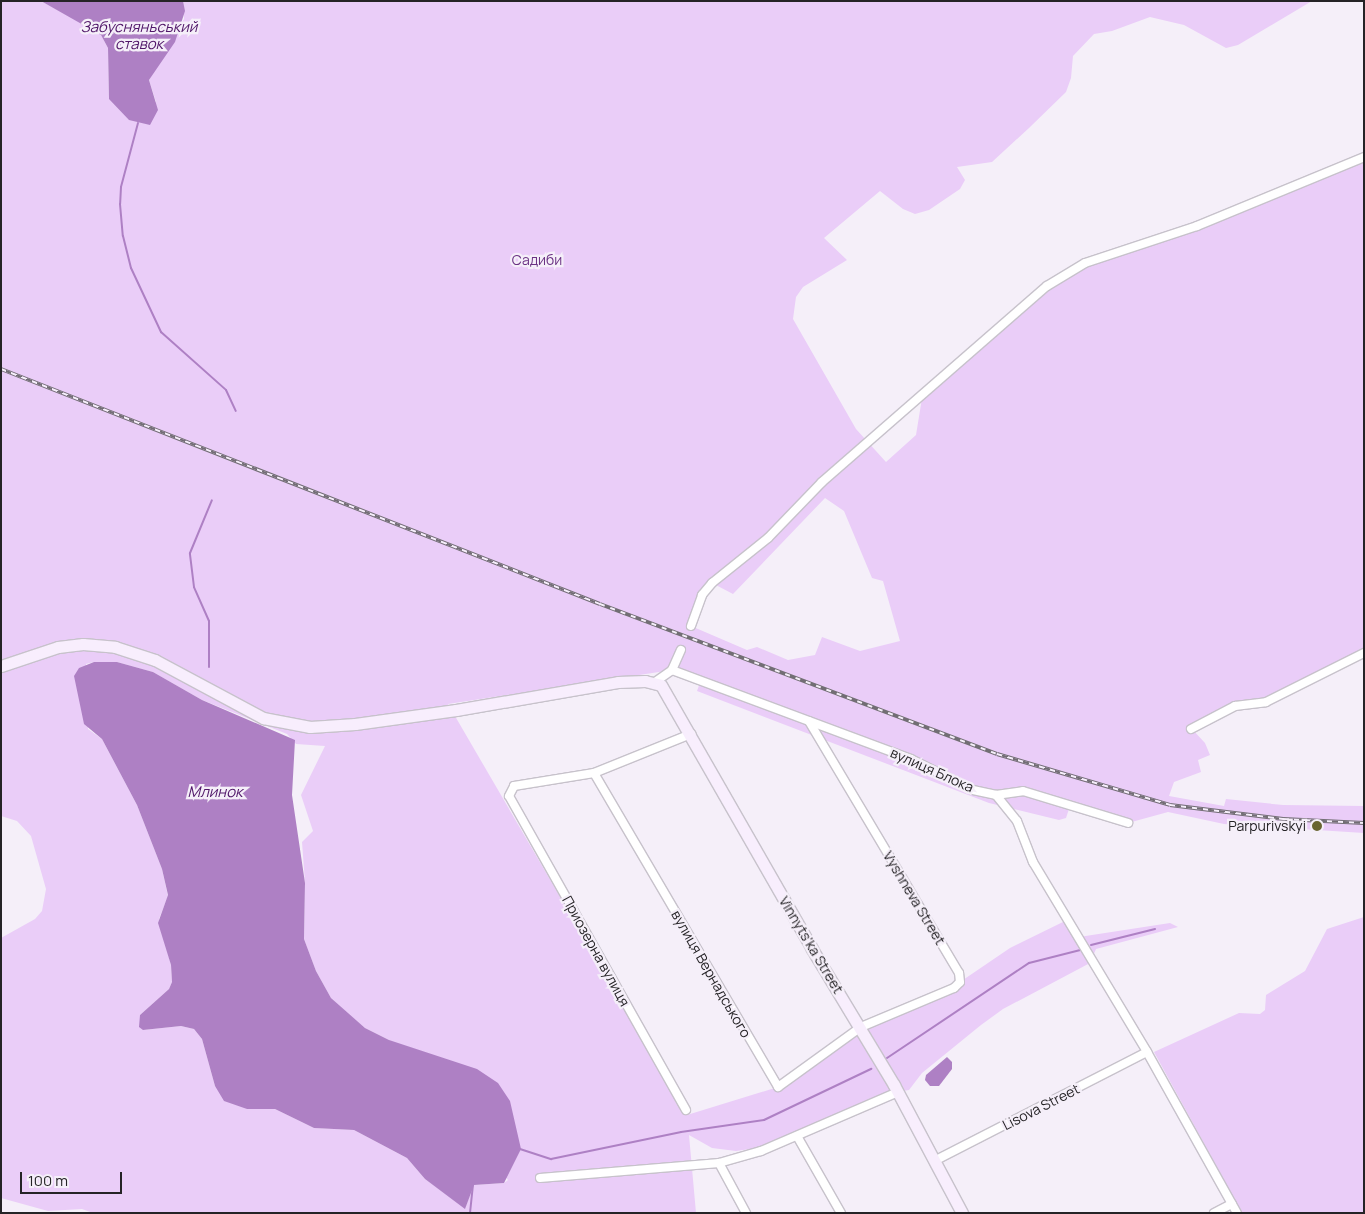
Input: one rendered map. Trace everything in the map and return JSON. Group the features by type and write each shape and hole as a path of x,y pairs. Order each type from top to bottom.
{"street":[{"path":"691,626 702,596 712,583 768,538 830,476 1047,286 1085,263 1198,226 1364,157"},
{"path":"1,666 58,647 88,644 115,647 155,660 263,718 310,727 438,712 618,682 655,682 672,670 681,650"},
{"path":"1191,729 1235,706 1266,702 1364,653"},
{"name":"вулиця Блока","path":"672,670 911,759 973,790 996,796"},
{"name":"Vinnyts'ka Street","path":"655,682 665,688 812,949 861,1027 962,1213"},
{"name":"Vyshneva Street","path":"809,721 958,973 960,982 954,988 861,1027"},
{"path":"594,773 691,734"},
{"name":"вулиця Вернадського","path":"594,773 778,1087 861,1027"},
{"name":"Приозерна вулиця","path":"594,773 514,786 509,791 509,796 686,1110"},
{"path":"1128,823 1023,791 996,796 1017,821 1033,862 1147,1052 1237,1213"},
{"name":"Lisova Street","path":"934,1161 1147,1052"},
{"path":"540,1178 719,1163 761,1152 898,1092"},
{"path":"797,1136 841,1213"},
{"path":"719,1163 746,1213"},
{"path":"1214,1213 1232,1204"}],"green space":[{"name":"Садиби","path":"1,1 41,1 94,29 101,35 108,48 109,99 156,102 149,80 184,19 183,1 1312,1 1238,45 1226,48 1184,25 1150,17 1112,31 1094,34 1073,56 1071,78 1066,92 992,162 957,167 965,180 960,189 929,210 915,214 903,209 880,191 824,238 847,260 803,287 796,297 793,319 856,429 886,462 916,435 923,392 1065,274 1364,157 1364,653 1266,702 1241,704 1192,729 1205,743 1210,755 1198,760 1201,772 1174,782 1169,796 1224,806 1226,799 1283,805 1364,806 1364,833 1224,824 1168,812 1128,823 1070,806 1066,818 1059,820 989,803 697,691 701,680 672,670 448,704 687,1115 778,1087 861,1027 960,982 1010,948 1067,920 1079,937 1170,923 1178,927 1096,949 1090,963 1003,1009 981,1025 922,1073 909,1090 897,1092 799,1135 757,1148 736,1151 712,1148 689,1135 696,1213 93,1213 82,1209 48,1211 1,1198 1,938 35,919 42,911 46,889 31,836 17,821 1,816","holes":["825,498 844,511 872,578 883,581 900,641 860,651 822,637 815,655 788,660 757,647 747,650 691,626 712,583 733,594","117,662 153,672 202,700 287,734 296,744 325,746 301,795 313,831 302,842 305,883 304,939 316,971 331,998 365,1028 389,1040 508,1180 504,1183 474,1185 465,1208 425,1179 407,1158 354,1130 314,1128 275,1109 247,1109 215,1086 202,1039 194,1029 181,1026 143,1030 140,1015 169,989 172,982 171,965 159,919 168,896 162,869 137,805 102,739 88,729 86,664"]},
{"path":"1364,917 1364,1213 1242,1213 1154,1052 1239,1013 1260,1014 1265,1010 1266,995 1305,971 1327,929"}],"water":[{"name":"Забусняньський ставок","path":"41,1 183,1 185,11 175,42 149,80 158,110 150,125 129,120 109,99 108,48 101,35"},
{"name":"Млинок","path":"94,662 117,662 153,672 202,700 295,740 292,795 305,883 304,939 316,971 331,998 365,1028 389,1040 477,1069 498,1083 510,1101 521,1149 504,1183 474,1185 465,1209 425,1179 407,1158 354,1130 314,1128 275,1109 247,1109 224,1101 215,1086 202,1039 194,1029 181,1026 143,1030 139,1027 140,1015 169,989 172,982 171,965 158,923 168,895 162,869 137,805 102,739 84,724 74,676 79,668"},
{"path":"947,1057 952,1062 952,1069 939,1086 930,1086 925,1080 926,1075"}],"waterway":[{"path":"138,123 121,187 120,204 123,236 131,268 161,332 226,390 236,411"},
{"path":"209,667 209,621 194,587 190,553 212,500"},
{"path":"1091,945 1155,929"},
{"path":"887,1058 1029,963 1080,950"},
{"path":"520,1149 551,1159 681,1132 764,1120 871,1069"},
{"path":"470,1213 473,1183"}],"railway":[{"path":"1,369 600,604 997,754 1170,805 1283,819 1364,823"}],"place":[{"name":"Parpurivskyi","path":"1317,826"}]}
